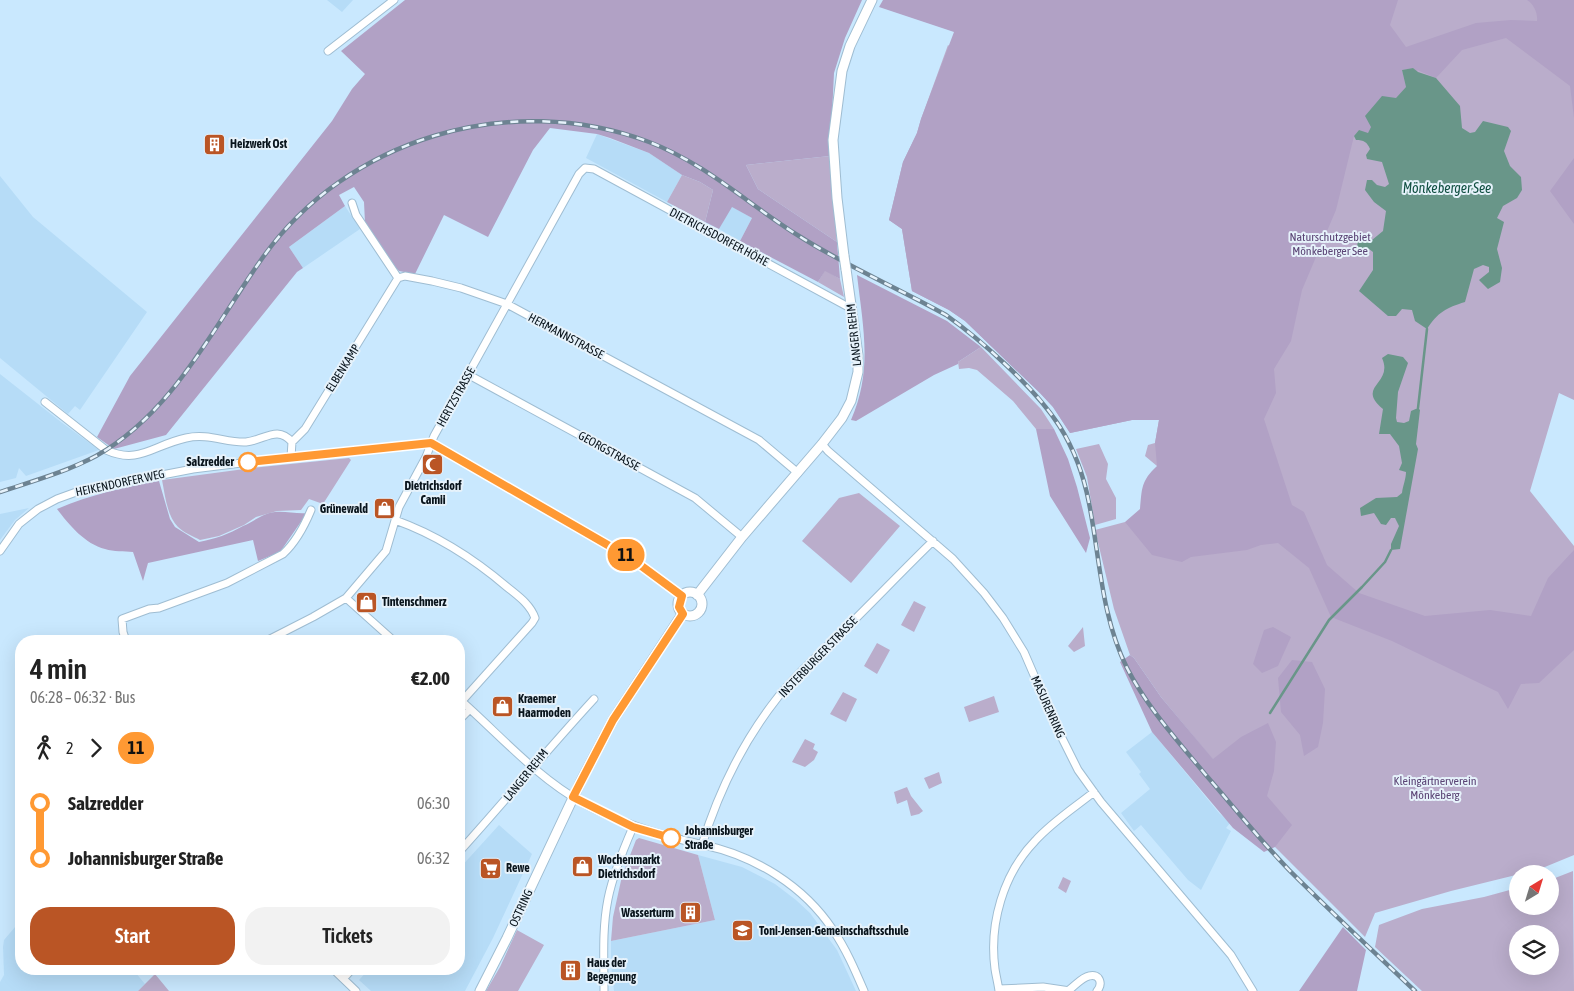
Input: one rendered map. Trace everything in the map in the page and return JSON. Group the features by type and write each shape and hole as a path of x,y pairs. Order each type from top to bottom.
{"street":[{"path":"328,51 394,0"},
{"name":"LANGER REHM","path":"697,595 742,537 798,473 842,418 855,389 858,355 837,198 833,140 842,71 850,46 872,0"},
{"name":"HERTZSTRASSE","path":"278,635 346,598 386,551 399,507 426,457 431,443 579,174 585,168"},
{"name":"DIETRICHSDORFER HÖHE","path":"585,168 594,170 852,309"},
{"path":"352,203 356,215 398,278"},
{"name":"HERMANNSTRASSE","path":"398,278 404,276 432,281 461,288 508,304 758,440 798,473"},
{"name":"ELBENKAMP","path":"292,442 305,429 398,278"},
{"name":"GEORGSTRASSE","path":"469,375 695,498 742,537"},
{"path":"45,402 106,450 117,455 127,457 140,454 186,438 201,436 242,442 278,433 286,435 292,442 291,457"},
{"path":"431,443 632,559 682,596"},
{"name":"HEIKENDORFER WEG","path":"0,551 19,524 38,509 57,499 79,491 160,474 291,457 431,443"},
{"name":"MASURENRING","path":"822,444 953,559 984,593 1003,618 1028,661 1070,755 1094,792 1231,955 1253,991"},
{"path":"124,635 122,619 159,608 227,582 283,554 302,530 311,510"},
{"path":"395,520 433,536 470,558 532,610 535,618 532,624 465,695"},
{"name":"INSTERBURGER STRASSE","path":"702,845 728,778 752,736 778,697 811,660 839,635 933,541"},
{"path":"691,593 697,595 701,601 699,612 693,616 683,614 679,607 682,596 691,593"},
{"path":"346,598 386,635"},
{"path":"573,797 613,720 683,614"},
{"name":"LANGER REHM","path":"465,845 594,699"},
{"path":"465,706 534,767 573,797 633,827 750,860 778,876 807,899 833,930 846,951 864,991"},
{"path":"465,714 469,710"},
{"path":"1094,792 1033,842 1016,866 1007,884 1001,898 994,932 995,969 999,990 1028,986 1069,990 1088,976 1094,975 1101,982 1098,991"},
{"name":"OSTRING","path":"480,991 573,797"},
{"path":"604,991 603,935 608,899 618,862 633,827"},
{"path":"340,975 356,991"},
{"path":"344,978 347,975"}],"shaded area":[{"path":"327,0 353,0 342,12"},
{"path":"405,0 862,0 845,38 834,73 830,156 746,165 758,189 837,242 840,279 825,271 818,282 740,241 752,218 732,207 719,229 705,222 713,190 700,182 682,175 649,153 597,134 550,128 533,150 488,237 444,215 415,274 399,271 396,268 365,223 364,202 354,187 339,195 345,206 289,247 303,268 297,272 166,435 114,449 97,437 130,376 332,121 352,89 365,74 341,51"},
{"path":"883,0 1398,0 1390,25 1406,47 1476,23 1511,20 1537,21 1535,9 1527,0 1574,0 1574,118 1570,86 1506,38 1462,50 1436,78 1417,70 1418,72 1413,68 1402,70 1406,87 1371,127 1368,134 1359,130 1354,136 1336,210 1302,290 1291,341 1274,369 1276,393 1264,419 1292,505 1304,512 1327,565 1359,593 1425,616 1490,610 1531,616 1548,578 1574,550 1574,650 1539,683 1521,684 1508,709 1498,692 1392,641 1331,617 1309,568 1278,543 1261,545 1247,550 1191,557 1182,562 1152,555 1125,522 1140,509 1143,485 1157,466 1155,443 1159,420 1132,420 1070,433 1053,407 1040,393 965,321 949,310 912,291 902,229 889,220 903,162 917,133 954,32 879,7"},
{"path":"597,134 649,153 682,175 667,202 586,158"},
{"path":"1574,158 1574,224 1550,191"},
{"path":"0,176 33,217 147,312 80,410 75,406 68,414 0,358"},
{"path":"345,206 360,229 303,268 289,247"},
{"path":"731,206 752,218 740,241 719,229"},
{"path":"857,275 947,321 981,347 958,362 958,364 934,375 856,421 851,420 858,402 864,366 864,331"},
{"path":"0,374 99,450 26,476 19,468 16,478 0,482"},
{"path":"1036,429 1054,429 1068,459 1090,538 1086,553 1050,496"},
{"path":"159,481 170,519 175,527 199,542 227,534 270,513 307,513 280,552 258,561 253,540 148,563 143,581 133,552 108,550 98,547 72,527 57,509 107,492"},
{"path":"29,508 15,520 0,540 0,514"},
{"path":"1273,627 1291,637 1278,666 1262,673 1253,664 1264,630"},
{"path":"1130,655 1161,697 1213,759 1241,737 1268,723 1276,742 1274,771 1267,796 1292,825 1275,847 1264,852 1233,828 1152,732 1120,662"},
{"path":"1292,660 1312,662 1325,689 1323,723 1318,747 1304,756 1300,735 1281,712 1278,678"},
{"path":"1152,732 1219,813 1230,823 1226,828 1231,831 1201,890 1188,880 1141,825 1134,831 1121,813 1150,789 1139,774 1141,772 1126,752"},
{"path":"499,825 532,854 493,938 465,991 371,991 359,980 364,975 465,975 465,862"},
{"name":"Toni-Jensen-Gemeinschaftsschule","path":"698,855 742,867 775,884 796,900 810,913 837,950 856,991 614,991 611,941 715,920"},
{"path":"15,927 15,975 138,975 145,984 138,991 0,991 0,982 4,975 4,940"},
{"path":"1343,927 1366,950 1357,991 1299,991"}],"green space":[{"name":"Naturschutzgebiet Mönkeberger See","path":"1013,0 1566,0 1574,8 1574,400 1559,393 1530,491 1574,546 1574,855 1550,865 1509,865 1509,877 1375,913 1365,937 1275,847 1238,790 1161,697 1130,655 1114,609 1095,530 1125,522 1178,517 1157,466 1145,456 1148,445 1155,443 1159,420 1132,420 1070,433 1053,407 1040,393 965,321 949,310 912,291 902,229 889,220 903,162 917,133 948,45 957,52"},
{"path":"830,156 837,242 758,189 746,165"},
{"path":"682,175 700,182 713,190 705,222 667,202"},
{"path":"825,270 840,279 844,297 818,282"},
{"path":"981,347 1041,409 1054,429 1036,429 1013,401 977,370 969,368 959,369 958,362"},
{"path":"1099,444 1108,464 1106,479 1116,498 1116,519 1095,525 1087,477 1076,449"},
{"path":"349,458 351,460 323,504 309,499 301,510 277,511 256,517 244,525 219,536 200,540 183,531 174,522 167,505 162,480 252,468"},
{"path":"859,493 900,526 851,583 802,541 839,498"},
{"path":"914,601 926,607 914,632 901,625"},
{"path":"1083,627 1085,646 1074,652 1068,646"},
{"path":"877,643 890,650 877,674 864,666"},
{"path":"843,692 857,699 846,722 830,714"},
{"path":"994,696 999,712 969,722 964,707"},
{"path":"805,739 815,744 813,749 818,752 814,760 805,767 792,762"},
{"path":"939,772 942,783 929,789 924,778"},
{"path":"907,787 911,796 923,811 919,814 911,816 907,800 897,804 894,792"},
{"path":"639,838 698,855 715,920 611,941 613,917 622,876 636,840"},
{"path":"1573,871 1574,991 1422,991 1375,947 1379,925 1422,909 1509,890 1509,915 1559,915 1559,876"},
{"path":"1063,877 1071,881 1066,893 1058,888"},
{"path":"517,930 544,945 518,991 486,991 500,967"},
{"path":"156,975 169,991 138,991"}],"water":[{"name":"Mönkeberger See","path":"1413,68 1418,72 1436,78 1460,106 1462,128 1470,133 1475,132 1483,121 1508,127 1511,131 1504,151 1510,166 1521,177 1522,190 1517,198 1503,206 1497,218 1504,222 1497,249 1502,268 1500,282 1488,289 1479,280 1489,272 1489,267 1483,265 1474,269 1465,302 1443,311 1427,329 1415,321 1412,310 1402,309 1396,316 1388,316 1359,291 1373,270 1373,252 1369,249 1362,251 1357,247 1358,240 1372,240 1383,231 1386,211 1374,202 1365,190 1367,180 1372,180 1377,185 1385,187 1389,184 1382,162 1367,159 1366,155 1370,149 1369,147 1365,142 1356,140 1354,136 1359,130 1368,133 1371,127 1365,116 1382,96 1396,98 1406,87 1402,70"},
{"path":"1388,354 1403,357 1408,363 1398,392 1397,422 1404,423 1409,421 1411,411 1418,408 1420,410 1416,444 1418,449 1400,549 1391,550 1391,544 1399,526 1395,518 1391,518 1386,525 1381,524 1374,513 1361,516 1360,508 1376,498 1397,497 1402,493 1406,477 1406,472 1399,470 1402,463 1399,446 1390,434 1379,434 1383,409 1375,401 1373,395 1383,374 1382,358"}],"waterway":[{"path":"1418,408 1427,329"},
{"path":"1270,713 1329,620 1385,562 1391,550"}],"railway":[{"path":"0,492 85,462 123,438 147,417 189,368 261,260 296,218 338,183 384,155 435,136 488,124 542,121 596,127 649,142 689,161 780,224 817,247 946,315 969,332 1021,379 1048,410 1059,426 1077,461 1089,503 1106,607 1118,648 1127,668 1144,696 1184,749 1289,870 1415,991"}],"bus line":[{"name":"11","path":"248,462 431,443 632,559 682,596 678,603 683,614 613,720 573,797 633,827 671,838"}],"place":[{"name":"Heizwerk Ost","path":"214,144"},
{"name":"Salzredder","path":"248,462"},
{"name":"Dietrichsdorf Camii","path":"433,465"},
{"name":"Grünewald","path":"384,509"},
{"name":"Tintenschmerz","path":"366,602"},
{"name":"Kraemer Haarmoden","path":"502,706"},
{"name":"Johannisburger Straße","path":"671,838"},
{"name":"Wochenmarkt Dietrichsdorf","path":"582,867"},
{"name":"Rewe","path":"490,868"},
{"name":"Wasserturm","path":"690,913"},
{"name":"Toni-Jensen-Gemeinschaftsschule","path":"743,931"},
{"name":"Haus der Begegnung","path":"571,970"}],"park label":[{"name":"Kleingärtnerverein Mönkeberg","path":"1435,788"}]}
